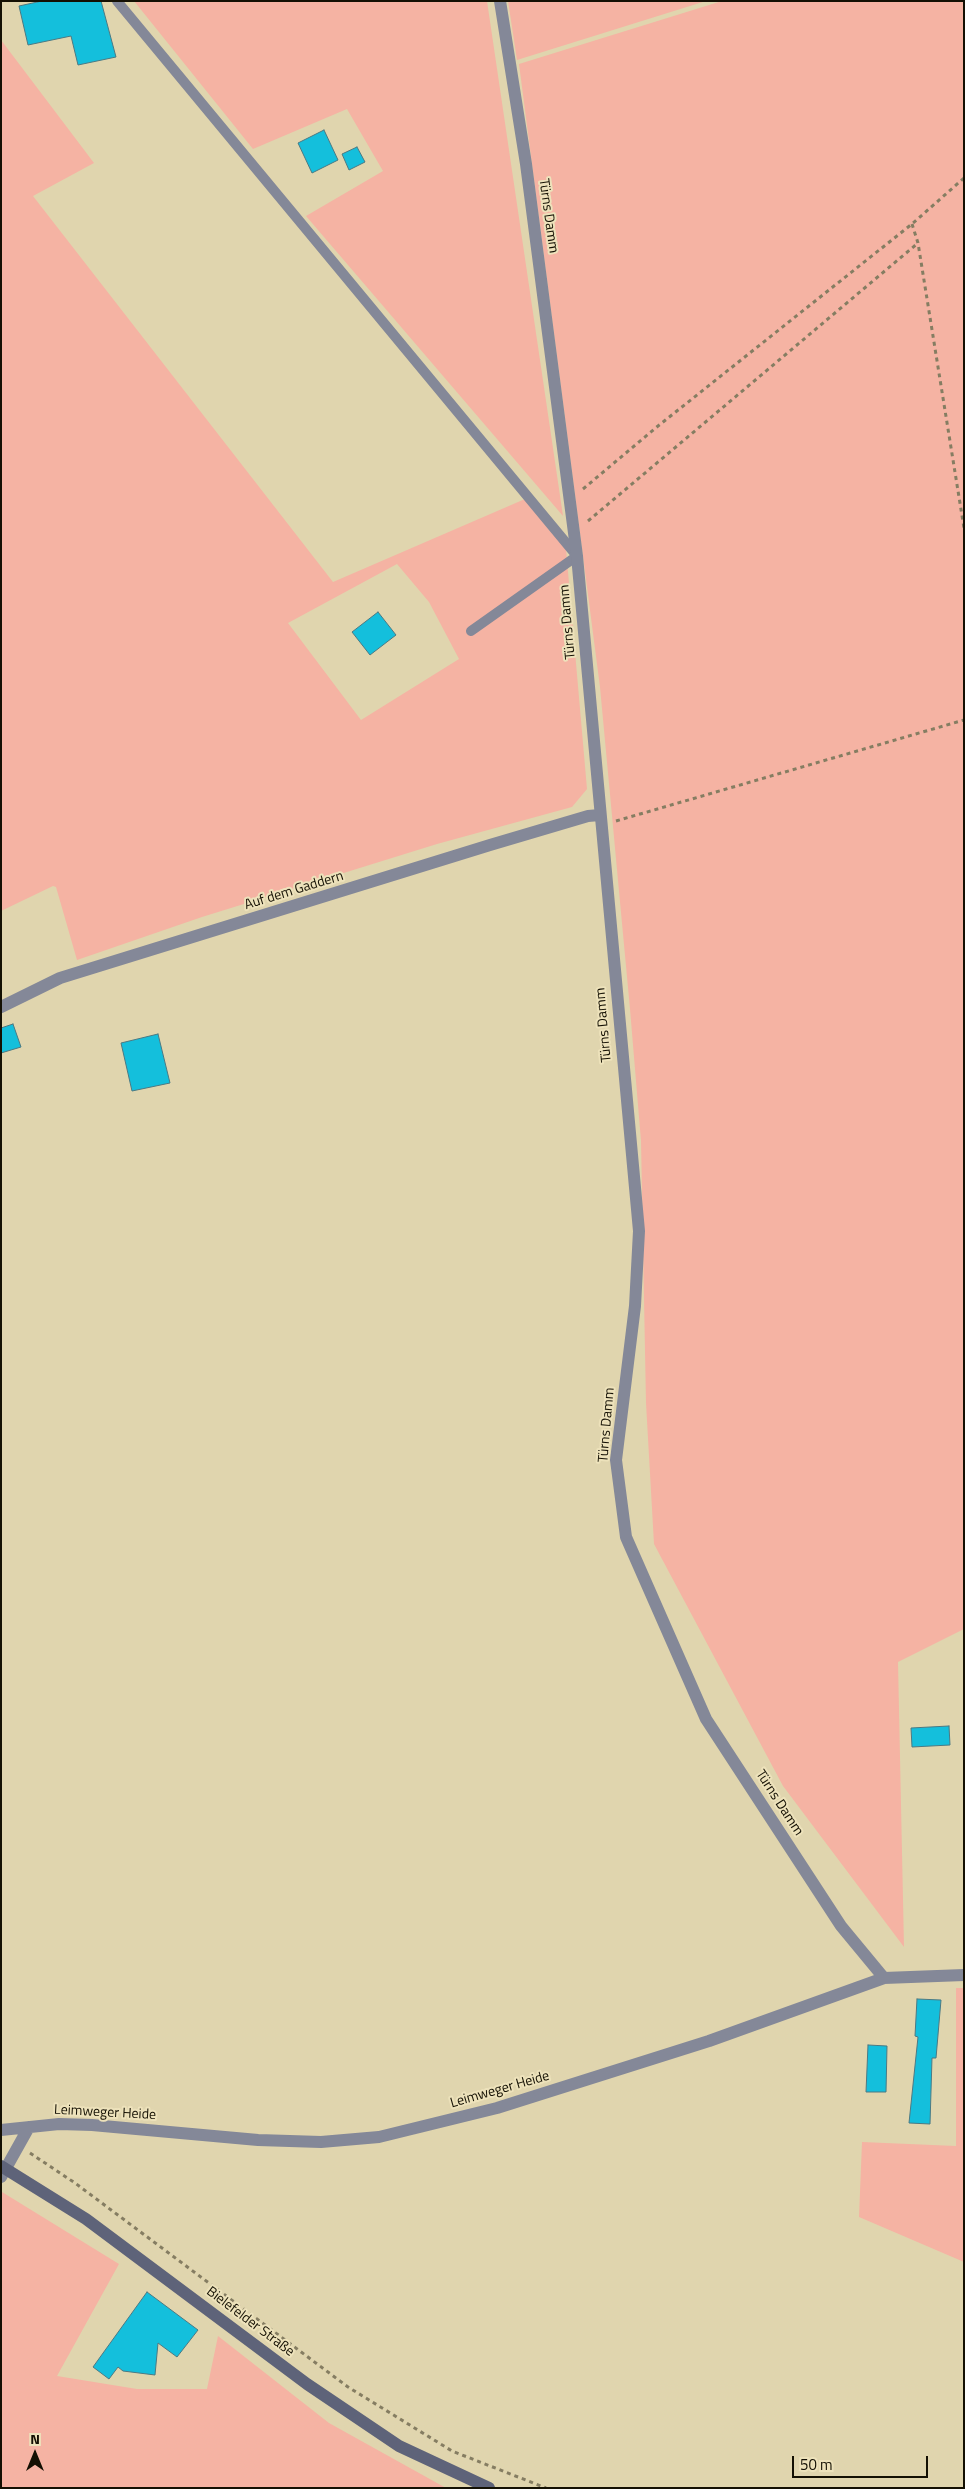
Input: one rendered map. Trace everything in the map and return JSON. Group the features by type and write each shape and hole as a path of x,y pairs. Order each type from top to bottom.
{"main road":[{"name":"Bielefelder Straße","path":"3,2170 86,2219 307,2384 399,2446 488,2488"}],"street":[{"name":"Türns Damm","path":"500,1 526,164 577,556 639,1231 635,1306 616,1460 626,1537 658,1606 706,1719 841,1926 884,1978"},
{"name":"Auf dem Gaddern","path":"1,1007 60,978 588,816 601,820"},
{"name":"Leimweger Heide","path":"1,2130 59,2124 92,2125 258,2140 321,2142 379,2137 498,2108 709,2041 884,1978 964,1975"},
{"path":"3,2170 29,2127"}],"lane":[{"path":"117,1 577,556 472,631"}],"path":[{"path":"570,500 658,426 912,224 964,178"},
{"path":"912,224 918,243 964,528"},
{"path":"574,533 918,243"},
{"path":"601,820 964,720"},
{"path":"18,2145 75,2183 348,2387 452,2451 531,2486 546,2488"}],"shaded area":[{"path":"134,1 487,1 563,516 306,216 383,171 347,109 253,149"},
{"path":"508,1 706,1 517,60"},
{"path":"722,1 964,1 964,1629 898,1662 904,1947 783,1786 654,1544 646,1403 641,1141 630,1009 600,687 519,64"},
{"path":"1,40 94,163 33,196 333,582 525,499 566,549 587,789 572,807 437,844 202,917 77,960 56,887 53,886 1,911","holes":["397,564 429,602 459,659 361,720 288,623"]},
{"path":"956,1988 964,1988 964,2262 859,2217 862,2142 956,2146"},
{"path":"2,2192 119,2264 57,2376 137,2389 207,2389 218,2336 329,2423 446,2488 1,2488"}],"building":[{"path":"42,1 101,1 116,57 78,65 71,36 28,45 19,6"},
{"path":"324,130 338,160 312,173 298,143"},
{"path":"357,147 365,162 349,170 342,154"},
{"path":"378,612 396,635 370,655 352,632"},
{"path":"13,1024 21,1047 1,1053 1,1028"},
{"path":"158,1034 170,1083 132,1091 121,1043"},
{"path":"949,1726 950,1745 912,1747 911,1728"},
{"path":"917,1999 941,2000 936,2058 932,2058 930,2124 909,2123 918,2037 915,2036"},
{"path":"868,2045 887,2046 886,2092 866,2092"},
{"path":"147,2292 198,2330 177,2357 158,2343 155,2375 123,2371 118,2367 109,2379 93,2367"}]}
